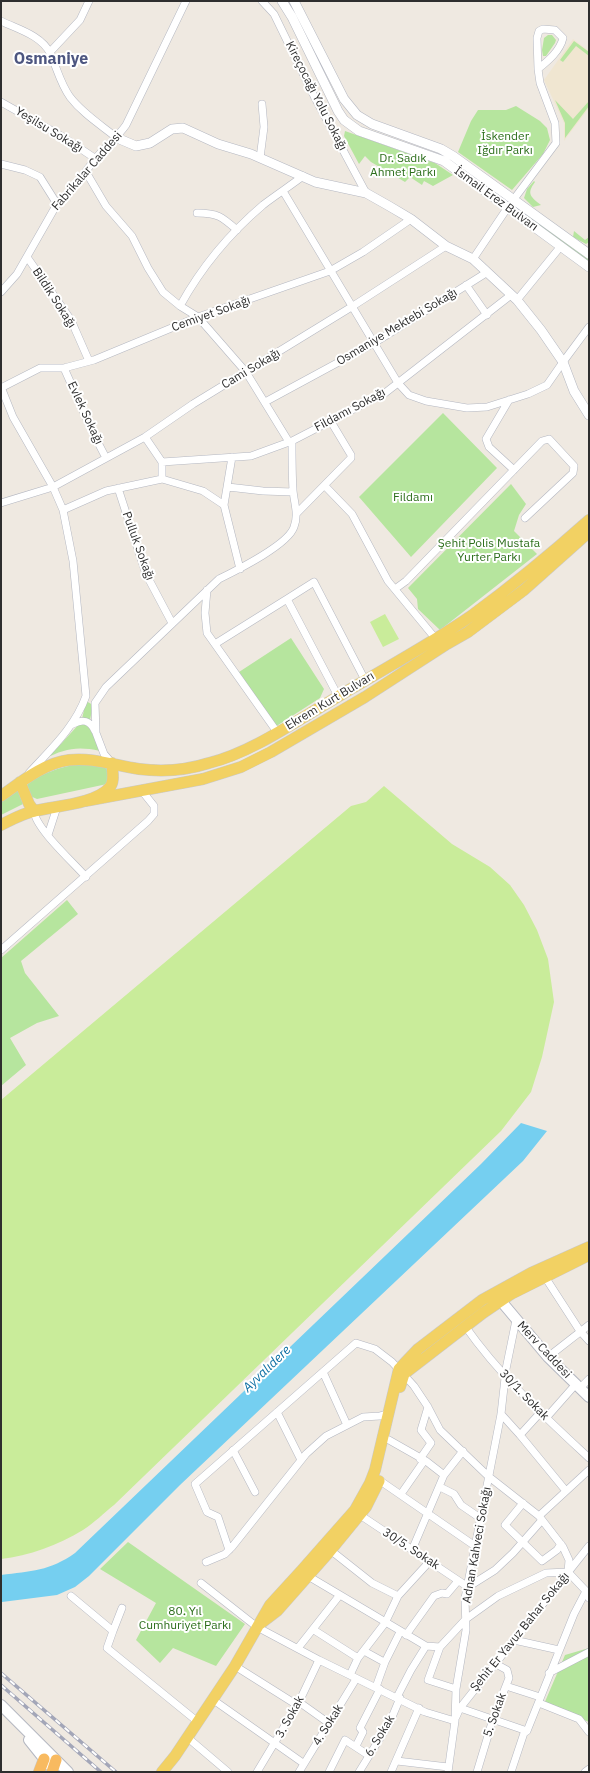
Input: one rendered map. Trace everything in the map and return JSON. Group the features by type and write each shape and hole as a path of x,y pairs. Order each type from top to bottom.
{"highway":[{"path":"39,1772 51,1764"}],"main road":[{"name":"Ekrem Kurt Bulvarı","path":"1,796 33,774 67,760 84,759 138,769 158,771 180,769 210,763 235,754 277,732 436,638 470,616 556,550 589,520"},
{"name":"Ekrem Kurt Bulvarı","path":"85,801 203,779 235,769 277,749 365,697 473,628 524,590 589,532"},
{"path":"1,825 34,811 85,801 105,791 110,787 112,780 112,763"},
{"path":"20,782 29,804 34,811"},
{"path":"357,1512 366,1507 379,1480 389,1440 401,1371 465,1326 497,1298 531,1272 589,1247"},
{"path":"167,1771 175,1756 235,1666 270,1605 327,1548 357,1512 375,1470 388,1414 401,1371 418,1349 482,1300 511,1294 589,1255"},
{"name":"Merv Caddesi","path":"497,1298 548,1357 589,1397"},
{"path":"257,1627 277,1611 308,1576 327,1548"},
{"path":"4,1708 51,1764 68,1772"}],"street":[{"path":"50,52 80,20 89,1"},
{"name":"Fabrikalar Caddesi","path":"1,292 17,274 57,204 66,196 96,159 117,138 126,125 186,1"},
{"name":"Kireçocağı Yolu Sokağı","path":"262,1 274,14 314,96 366,193"},
{"name":"İsmail Erez Bulvarı","path":"282,1 292,17 338,111 350,126 444,161 589,267"},
{"name":"İsmail Erez Bulvarı","path":"294,1 344,99 357,115 372,124 441,149 514,199 589,254"},
{"path":"1,21 37,38 50,52 62,86 71,99 83,112 117,138 136,146 150,143 172,129 183,128 218,144 260,158 315,182 366,193 411,219 446,246 473,259 514,298 541,330 563,362 574,391 589,415"},
{"path":"473,259 508,207 539,168 556,143 555,123 540,84 538,69 537,35 544,29 555,30 563,38 562,43 554,55 538,69"},
{"name":"Yeşilsu Sokağı","path":"1,102 63,137 96,159"},
{"path":"260,158 264,127 262,104"},
{"path":"1,164 25,170 40,178 57,204"},
{"path":"86,172 106,206 132,236 148,268 163,292 180,306 198,317 246,372 290,441 293,492 297,513 294,528 287,539 240,569 219,579 106,687 95,703 96,732"},
{"path":"180,306 193,283 213,257 237,230 263,206 303,176"},
{"path":"283,191 398,383 408,394 426,401 467,408 487,407 528,394 548,385 589,327"},
{"path":"197,213 221,215 237,230"},
{"name":"Cemiyet Sokağı","path":"1,388 40,368 64,368 89,361 198,317 330,271 363,252 411,219"},
{"name":"Cami Sokağı","path":"1,503 53,487 145,437 193,404 353,306 446,246"},
{"name":"Fildamı Sokağı","path":"162,462 251,456 272,450 370,401 398,383 487,315 514,298 561,246"},
{"name":"Bildik Sokağı","path":"27,257 71,320 89,361"},
{"name":"Osmaniye Mektebi Sokağı","path":"265,402 374,343 486,273"},
{"path":"466,285 487,315"},
{"name":"Evlek Sokağı","path":"64,368 93,433 106,458"},
{"path":"1,388 14,417 53,487 63,510 73,561 86,696 81,710 64,735 20,782 1,790"},
{"path":"509,400 486,439 489,447 514,470"},
{"path":"297,513 351,458 351,455 330,420"},
{"path":"145,437 162,462 162,478"},
{"path":"395,589 406,581 542,441 549,439 574,466 573,473 525,518"},
{"path":"232,457 224,505 240,569"},
{"path":"63,510 106,491 162,478 203,491 224,505"},
{"path":"325,486 352,514 388,581 436,638"},
{"path":"228,487 263,491 293,492"},
{"name":"Pulluk Sokağı","path":"118,488 146,574 172,623"},
{"path":"215,644 314,582 365,680"},
{"path":"207,590 205,613 208,633 277,732"},
{"path":"287,599 338,696"},
{"path":"86,696 95,703"},
{"path":"72,724 82,720 87,721 92,725 104,754 112,763"},
{"path":"1,950 131,838 154,814 154,806 142,791"},
{"path":"48,835 57,807"},
{"path":"34,811 35,817 48,835 86,877"},
{"path":"1,822 14,819"},
{"path":"545,1277 580,1331 589,1341"},
{"name":"Adnan Kahveci Sokağı","path":"448,1770 455,1721 456,1689 464,1642 466,1619 465,1598 501,1414 505,1375 516,1320"},
{"path":"548,1357 589,1325"},
{"name":"30/1. Sokak","path":"465,1326 482,1351 543,1416 589,1458"},
{"path":"229,1550 218,1517 207,1512 194,1484 356,1342 375,1350 401,1371 414,1386 428,1407 440,1430 488,1476 540,1518 561,1544 569,1560 568,1572 588,1594 574,1614 549,1672 527,1731 524,1733 510,1772"},
{"path":"322,1372 347,1425"},
{"path":"520,1435 578,1386 589,1379"},
{"path":"401,1494 431,1443 421,1430 428,1407"},
{"path":"277,1412 302,1460"},
{"path":"206,1562 225,1554 229,1550 302,1460 326,1436 363,1417 388,1414"},
{"path":"501,1414 566,1492"},
{"path":"389,1440 444,1475"},
{"path":"234,1450 255,1492"},
{"path":"412,1550 444,1475 463,1452"},
{"path":"468,1587 495,1570 523,1542 540,1518 589,1470"},
{"path":"379,1480 476,1546"},
{"path":"440,1487 454,1494 461,1506 480,1518"},
{"path":"523,1503 505,1525 542,1561 557,1550 561,1544"},
{"name":"30/5. Sokak","path":"357,1512 468,1587"},
{"name":"Şehit Er Yavuz Bahar Sokağı","path":"455,1721 460,1708 589,1546"},
{"path":"327,1548 372,1583 398,1596"},
{"name":"4. Sokak","path":"299,1772 303,1763 330,1724 353,1677 358,1658 385,1623 398,1596 430,1561"},
{"path":"456,1689 428,1680 440,1647 466,1619 498,1596 546,1573 568,1572"},
{"path":"308,1576 403,1634 426,1646 440,1647"},
{"path":"356,1746 363,1732 360,1728 378,1688 384,1662 403,1634 434,1596 442,1593 448,1594 458,1581"},
{"path":"201,1583 257,1627 353,1677 419,1708 455,1721"},
{"path":"71,1596 113,1631"},
{"path":"298,1648 314,1630 339,1596"},
{"path":"122,1608 107,1648 198,1722"},
{"path":"314,1630 358,1658"},
{"path":"514,1640 559,1650"},
{"name":"6. Sokak","path":"359,1772 368,1755 390,1722 398,1698 411,1670 426,1646"},
{"path":"364,1651 384,1662"},
{"path":"549,1672 589,1652"},
{"name":"3. Sokak","path":"257,1772 298,1704 319,1660"},
{"name":"5. Sokak","path":"476,1772 492,1719 509,1678 507,1670 496,1664"},
{"path":"235,1666 330,1724"},
{"path":"506,1686 579,1719 589,1732"},
{"path":"212,1699 303,1763"},
{"path":"390,1772 397,1761 419,1708"},
{"path":"460,1708 527,1731"},
{"path":"188,1738 228,1772"},
{"path":"329,1772 345,1740 368,1755"},
{"path":"397,1761 448,1770"},
{"path":"585,1772 589,1769"}],"shaded area":[{"path":"573,39 589,51 589,108 564,141 564,123 544,80"}],"green space":[{"path":"548,35 552,35 556,40 546,56 543,56 542,50 544,38"},
{"path":"574,41 589,52 589,56 576,46 563,62 560,60"},
{"path":"555,100 573,119 589,101 589,106 565,138 565,123"},
{"name":"İskender Iğdır Parkı","path":"516,106 540,121 547,128 550,140 543,154 512,190 458,152 471,121 478,110 506,110"},
{"name":"Dr. Sadık Ahmet Parkı","path":"345,131 435,163 453,175 433,186 424,181 422,185 410,177 405,182 371,162 365,156 359,164 344,136"},
{"path":"534,181 535,182 530,192 532,197 541,205 533,207 524,198 527,189"},
{"path":"517,206 589,258 589,262 518,210"},
{"path":"574,231 585,240 589,237 589,242 586,244 573,237"},
{"name":"Fildamı","path":"443,413 497,468 411,557 359,497"},
{"name":"Şehit Polis Mustafa Yurter Parkı","path":"511,484 526,504 519,515 514,531 537,554 440,630 418,609 417,599 408,588"},
{"path":"385,614 399,639 383,647 370,622"},
{"path":"291,638 324,689 320,698 275,727 239,672"},
{"path":"86,701 93,705 90,720 82,719"},
{"path":"80,723 84,724 91,730 100,751 71,749 44,759 59,746"},
{"path":"80,763 105,767 108,771 107,784 37,799 30,796 26,786 31,781 52,771"},
{"path":"384,786 452,844 490,867 510,885 524,905 537,930 548,959 554,1002 542,1057 531,1092 501,1131 114,1505 87,1527 64,1540 43,1549 12,1558 1,1559 1,1100 351,806 366,802"},
{"path":"17,788 23,804 1,815 1,801"},
{"path":"67,900 78,914 21,961 25,973 59,1016 37,1023 10,1038 26,1065 1,1086 1,958"},
{"name":"80. Yıl Cumhuriyet Parkı","path":"128,1542 245,1624 216,1666 173,1648 160,1663 136,1640 156,1603 100,1569"},
{"path":"589,1648 589,1722 544,1704 565,1655"}],"water":[{"path":"521,1123 547,1131 523,1161 180,1485 89,1576 75,1587 57,1595 2,1602 1,1575 49,1567 75,1553 481,1164"}],"railway":[{"path":"1,1673 116,1772"},
{"path":"1,1685 101,1772"}],"district":[{"name":"Osmaniye","path":"51,59"}],"water label":[{"name":"Ayvalıdere","path":"267,1369"}]}
